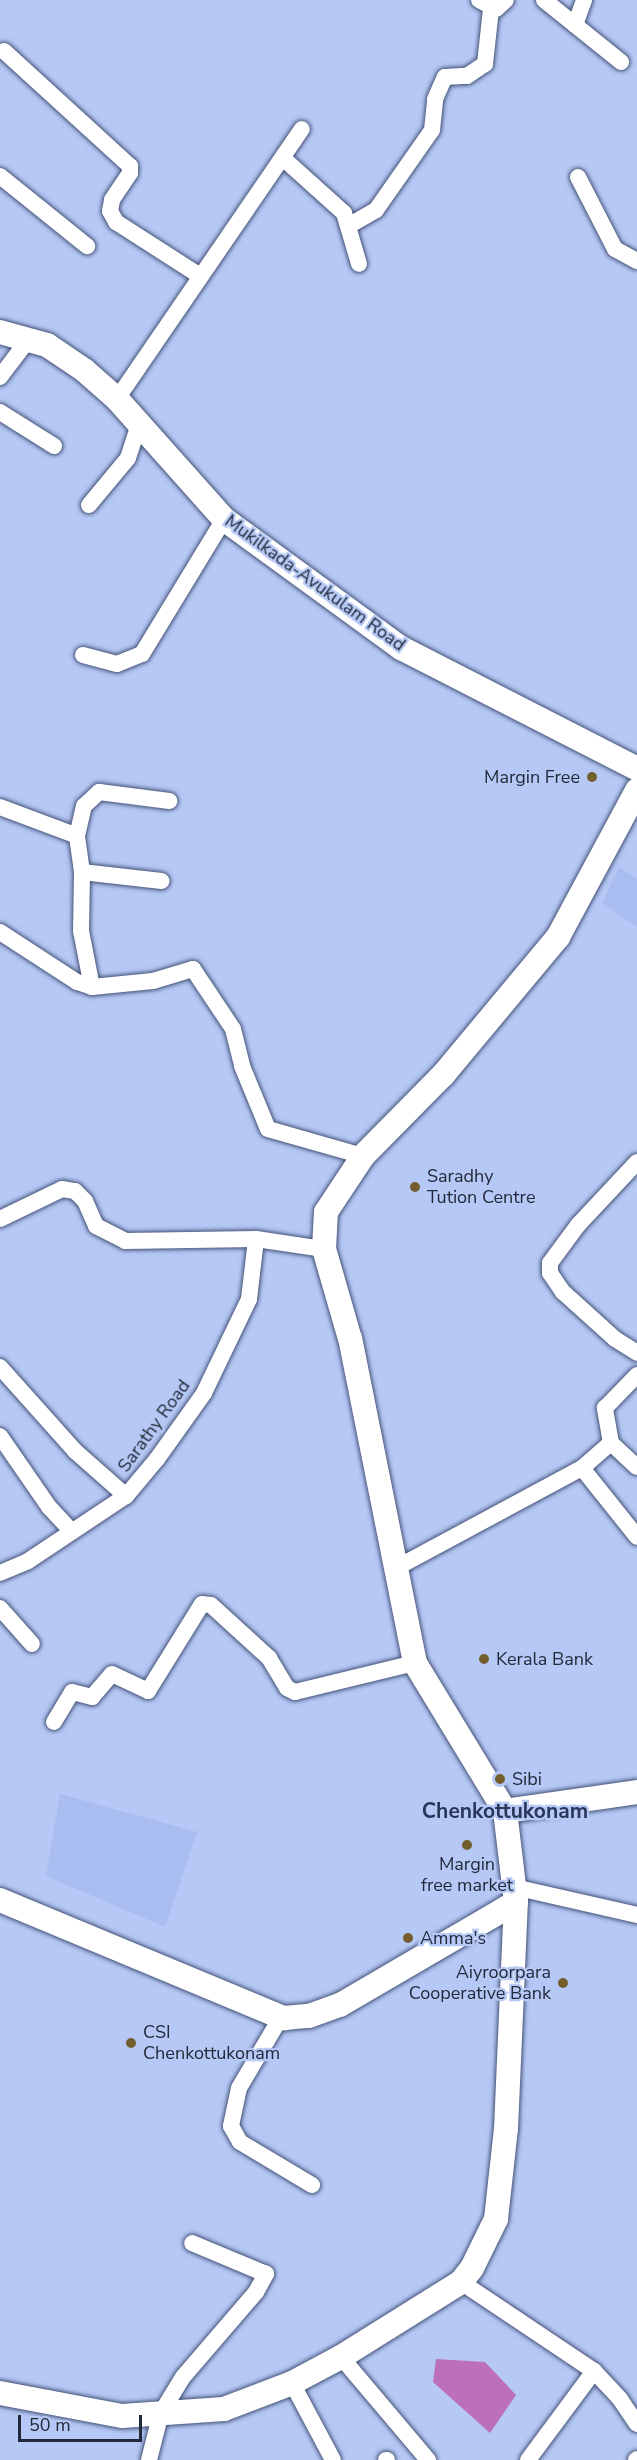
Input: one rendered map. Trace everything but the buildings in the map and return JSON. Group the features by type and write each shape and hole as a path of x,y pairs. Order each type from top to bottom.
{"main road":[{"name":"Mukilkada-Avukulam Road","path":"0,332 56,351 117,399 224,519 401,648 637,769"},
{"path":"0,2393 122,2416 224,2409 292,2383 341,2357 460,2282 472,2268 496,2219 506,2129 515,1894 505,1811 415,1663 350,1339 324,1249 326,1212 363,1156 444,1075 558,937 637,790"},
{"path":"505,1811 637,1792"},
{"path":"0,1900 281,2017 309,2016 340,2005 515,1894"}],"street":[{"path":"544,0 621,62"},
{"path":"575,25 584,0"},
{"path":"350,225 376,210 432,130 435,99 445,77 467,76 485,64 492,3"},
{"path":"4,51 130,166 130,173 112,200 110,211 116,222 200,276"},
{"path":"117,399 200,276 284,159 302,129"},
{"path":"284,159 336,204 350,225 359,264"},
{"path":"0,176 87,246"},
{"path":"578,177 615,249 637,261"},
{"path":"0,377 28,340"},
{"path":"0,412 54,446"},
{"path":"89,504 128,458 139,424"},
{"path":"83,655 117,664 142,654 224,519"},
{"path":"92,987 81,931 82,872 76,836 84,806 99,792 169,801"},
{"path":"0,807 76,836"},
{"path":"82,872 161,881"},
{"path":"0,932 77,982 92,987 153,981 193,969 233,1029 242,1066 268,1130 363,1156"},
{"path":"637,1162 578,1225 550,1263 550,1273 578,1307 637,1353"},
{"path":"0,1219 62,1189 75,1191 85,1201 96,1226 125,1241 256,1239 324,1249"},
{"name":"Sarathy Road","path":"0,1572 28,1561 126,1496 204,1393 249,1299 256,1239"},
{"path":"0,1367 75,1451 126,1496"},
{"path":"637,1375 605,1408 611,1443 637,1467"},
{"path":"0,1436 49,1507 71,1531"},
{"path":"396,1568 582,1468 611,1443"},
{"path":"582,1468 637,1537"},
{"path":"54,1722 72,1692 92,1697 112,1674 148,1691 202,1604 211,1605 269,1659 287,1688 295,1692 415,1663"},
{"path":"0,1608 32,1644"},
{"path":"515,1894 637,1915"},
{"path":"281,2017 240,2088 231,2126 240,2142 312,2185"},
{"path":"149,2460 161,2413 183,2377 256,2292 266,2274 192,2243"},
{"path":"460,2282 594,2372 636,2420"},
{"path":"341,2357 428,2460"},
{"path":"528,2460 594,2372"},
{"path":"292,2383 333,2460"}],"shaded area":[{"path":"619,867 637,879 637,927 602,903"},
{"path":"60,1794 197,1832 165,1927 46,1876"},
{"path":"436,2359 485,2362 516,2395 490,2433 433,2382"}],"place":[{"name":"Margin Free","path":"592,777"},
{"name":"Saradhy Tution Centre","path":"415,1187"},
{"name":"Kerala Bank","path":"484,1659"},
{"name":"Sibi","path":"500,1779"},
{"name":"Margin free market","path":"467,1845"},
{"name":"Amma's","path":"408,1938"},
{"name":"Aiyroorpara Cooperative Bank","path":"563,1983"},
{"name":"CSI Chenkottukonam","path":"131,2043"}],"district":[{"name":"Chenkottukonam","path":"505,1811"}]}
